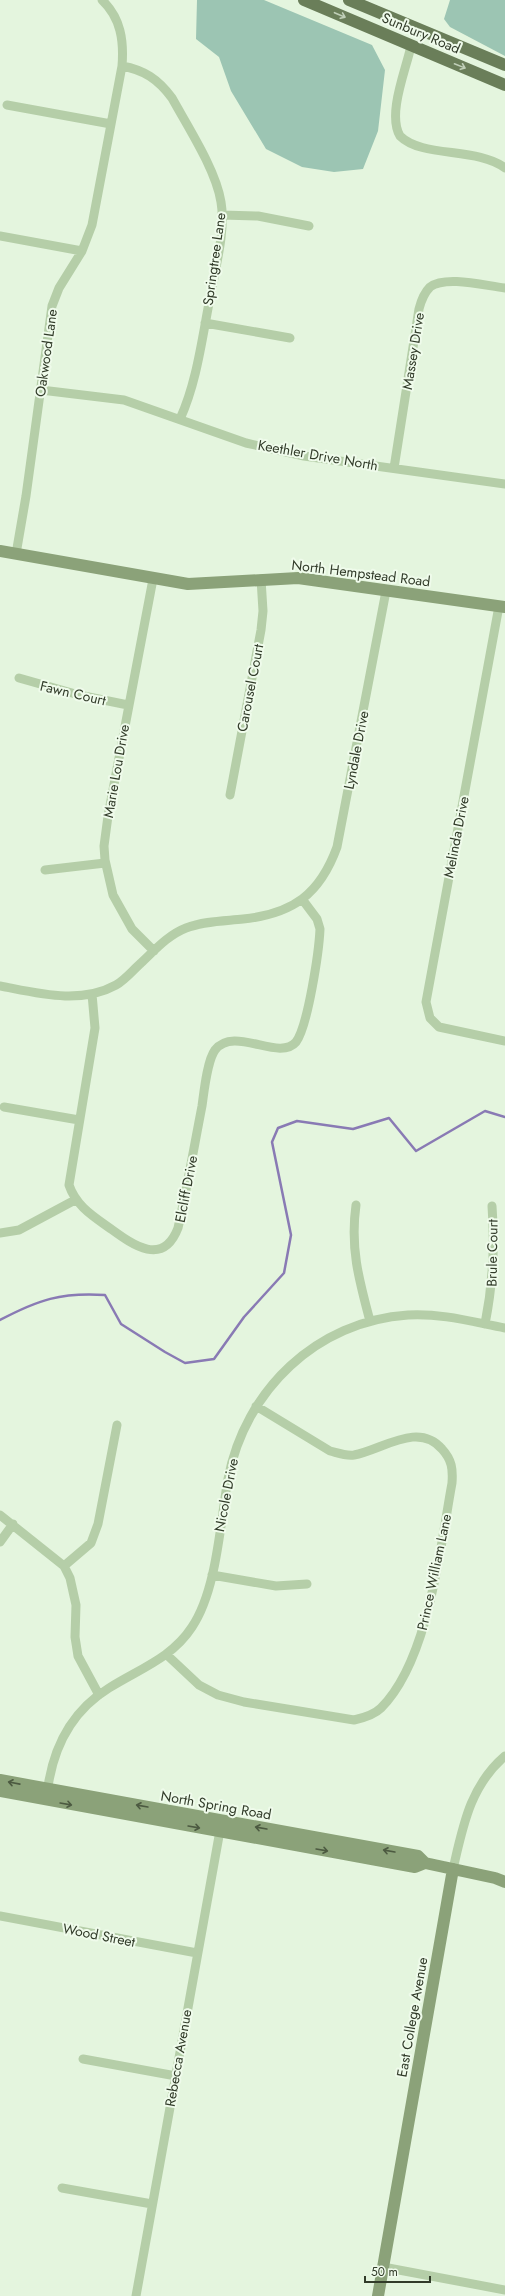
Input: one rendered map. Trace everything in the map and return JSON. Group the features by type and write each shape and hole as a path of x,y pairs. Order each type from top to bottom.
{"main road":[{"name":"Sunbury Road","path":"304,0 505,85"},
{"name":"Sunbury Road","path":"349,0 505,66"}],"street":[{"name":"Oakwood Lane","path":"16,554 26,496 52,306 59,288 82,251 92,225 122,66 123,50 121,33 116,17 102,0"},
{"path":"411,46 404,70 395,119 400,136 415,145 489,160 505,168"},
{"name":"Springtree Lane","path":"122,66 142,71 154,78 172,98 216,182 222,215 217,261 205,323 197,361 180,419"},
{"path":"7,105 111,124"},
{"path":"222,215 258,216 309,226"},
{"path":"0,236 82,251"},
{"name":"Massey Drive","path":"394,468 419,309 423,297 431,287 444,281 505,288"},
{"path":"205,323 290,338"},
{"name":"Keethler Drive North","path":"41,390 124,400 246,443 304,456 505,484"},
{"name":"North Hempstead Road","path":"0,551 153,579 204,584 261,579 298,578 502,607"},
{"name":"Marie Lou Drive","path":"153,579 128,705 104,846 105,863 113,895 132,929 154,951"},
{"name":"Carousel Court","path":"230,795 261,630 263,611 261,579"},
{"name":"Lyndale Drive","path":"0,986 72,997 92,994 116,985 171,936 187,928 213,921 269,916 292,907 314,890 331,863 337,846 386,590"},
{"name":"Melinda Drive","path":"502,607 426,1002 430,1018 439,1027 505,1041"},
{"name":"Fawn Court","path":"19,678 79,695 128,705"},
{"path":"45,870 105,863"},
{"name":"Elcliff Drive","path":"75,1200 87,1212 140,1247 157,1249 167,1246 174,1238 187,1186 211,1061 215,1050 224,1042 236,1040 276,1048 286,1047 295,1042 305,1020 320,929 311,910 302,899"},
{"path":"0,1233 19,1230 75,1200 69,1185 96,1028 92,994"},
{"path":"4,1108 79,1120"},
{"path":"356,1205 353,1224 354,1252 370,1321"},
{"name":"Brule Court","path":"485,1324 493,1283 494,1235 492,1206"},
{"name":"Nicole Drive","path":"47,1795 54,1757 66,1731 78,1715 99,1695 167,1655 186,1637 194,1625 206,1598 212,1574 234,1455 241,1434 263,1395 296,1360 340,1332 370,1321 409,1315 431,1315 505,1328"},
{"name":"Prince William Lane","path":"167,1655 199,1685 218,1695 244,1702 354,1720 368,1716 381,1709 399,1685 425,1624 452,1483 453,1470 450,1458 436,1441 420,1436 404,1438 353,1455 341,1455 330,1451 256,1406"},
{"path":"64,1566 91,1543 98,1524 117,1425"},
{"path":"0,1515 64,1566 70,1578 76,1605 75,1637 78,1656 99,1695"},
{"path":"0,1542 13,1524"},
{"path":"212,1574 276,1586 307,1584"},
{"name":"East College Avenue","path":"378,2296 453,1869 465,1816 474,1793 486,1774 505,1756"},
{"name":"North Spring Road","path":"0,1780 47,1795"},
{"name":"North Spring Road","path":"0,1792 47,1795 220,1826 418,1856 425,1863 502,1878"},
{"name":"Rebecca Avenue","path":"136,2296 220,1826"},
{"name":"Wood Street","path":"0,1916 197,1953"},
{"path":"83,2059 176,2076"},
{"path":"62,2188 152,2204"},
{"path":"383,2267 505,2290"}],"green space":[{"path":"197,0 264,0 372,45 385,70 378,131 363,169 334,172 302,167 266,149 231,91 219,57 196,39"},
{"path":"450,0 505,0 505,56 450,27 444,19"}],"waterway":[{"path":"0,1320 26,1307 62,1296 89,1294 105,1295 121,1324 165,1352 185,1363 214,1359 244,1317 284,1273 291,1235 272,1142 278,1128 297,1121 353,1129 389,1118 416,1151 485,1111 505,1117"}]}
